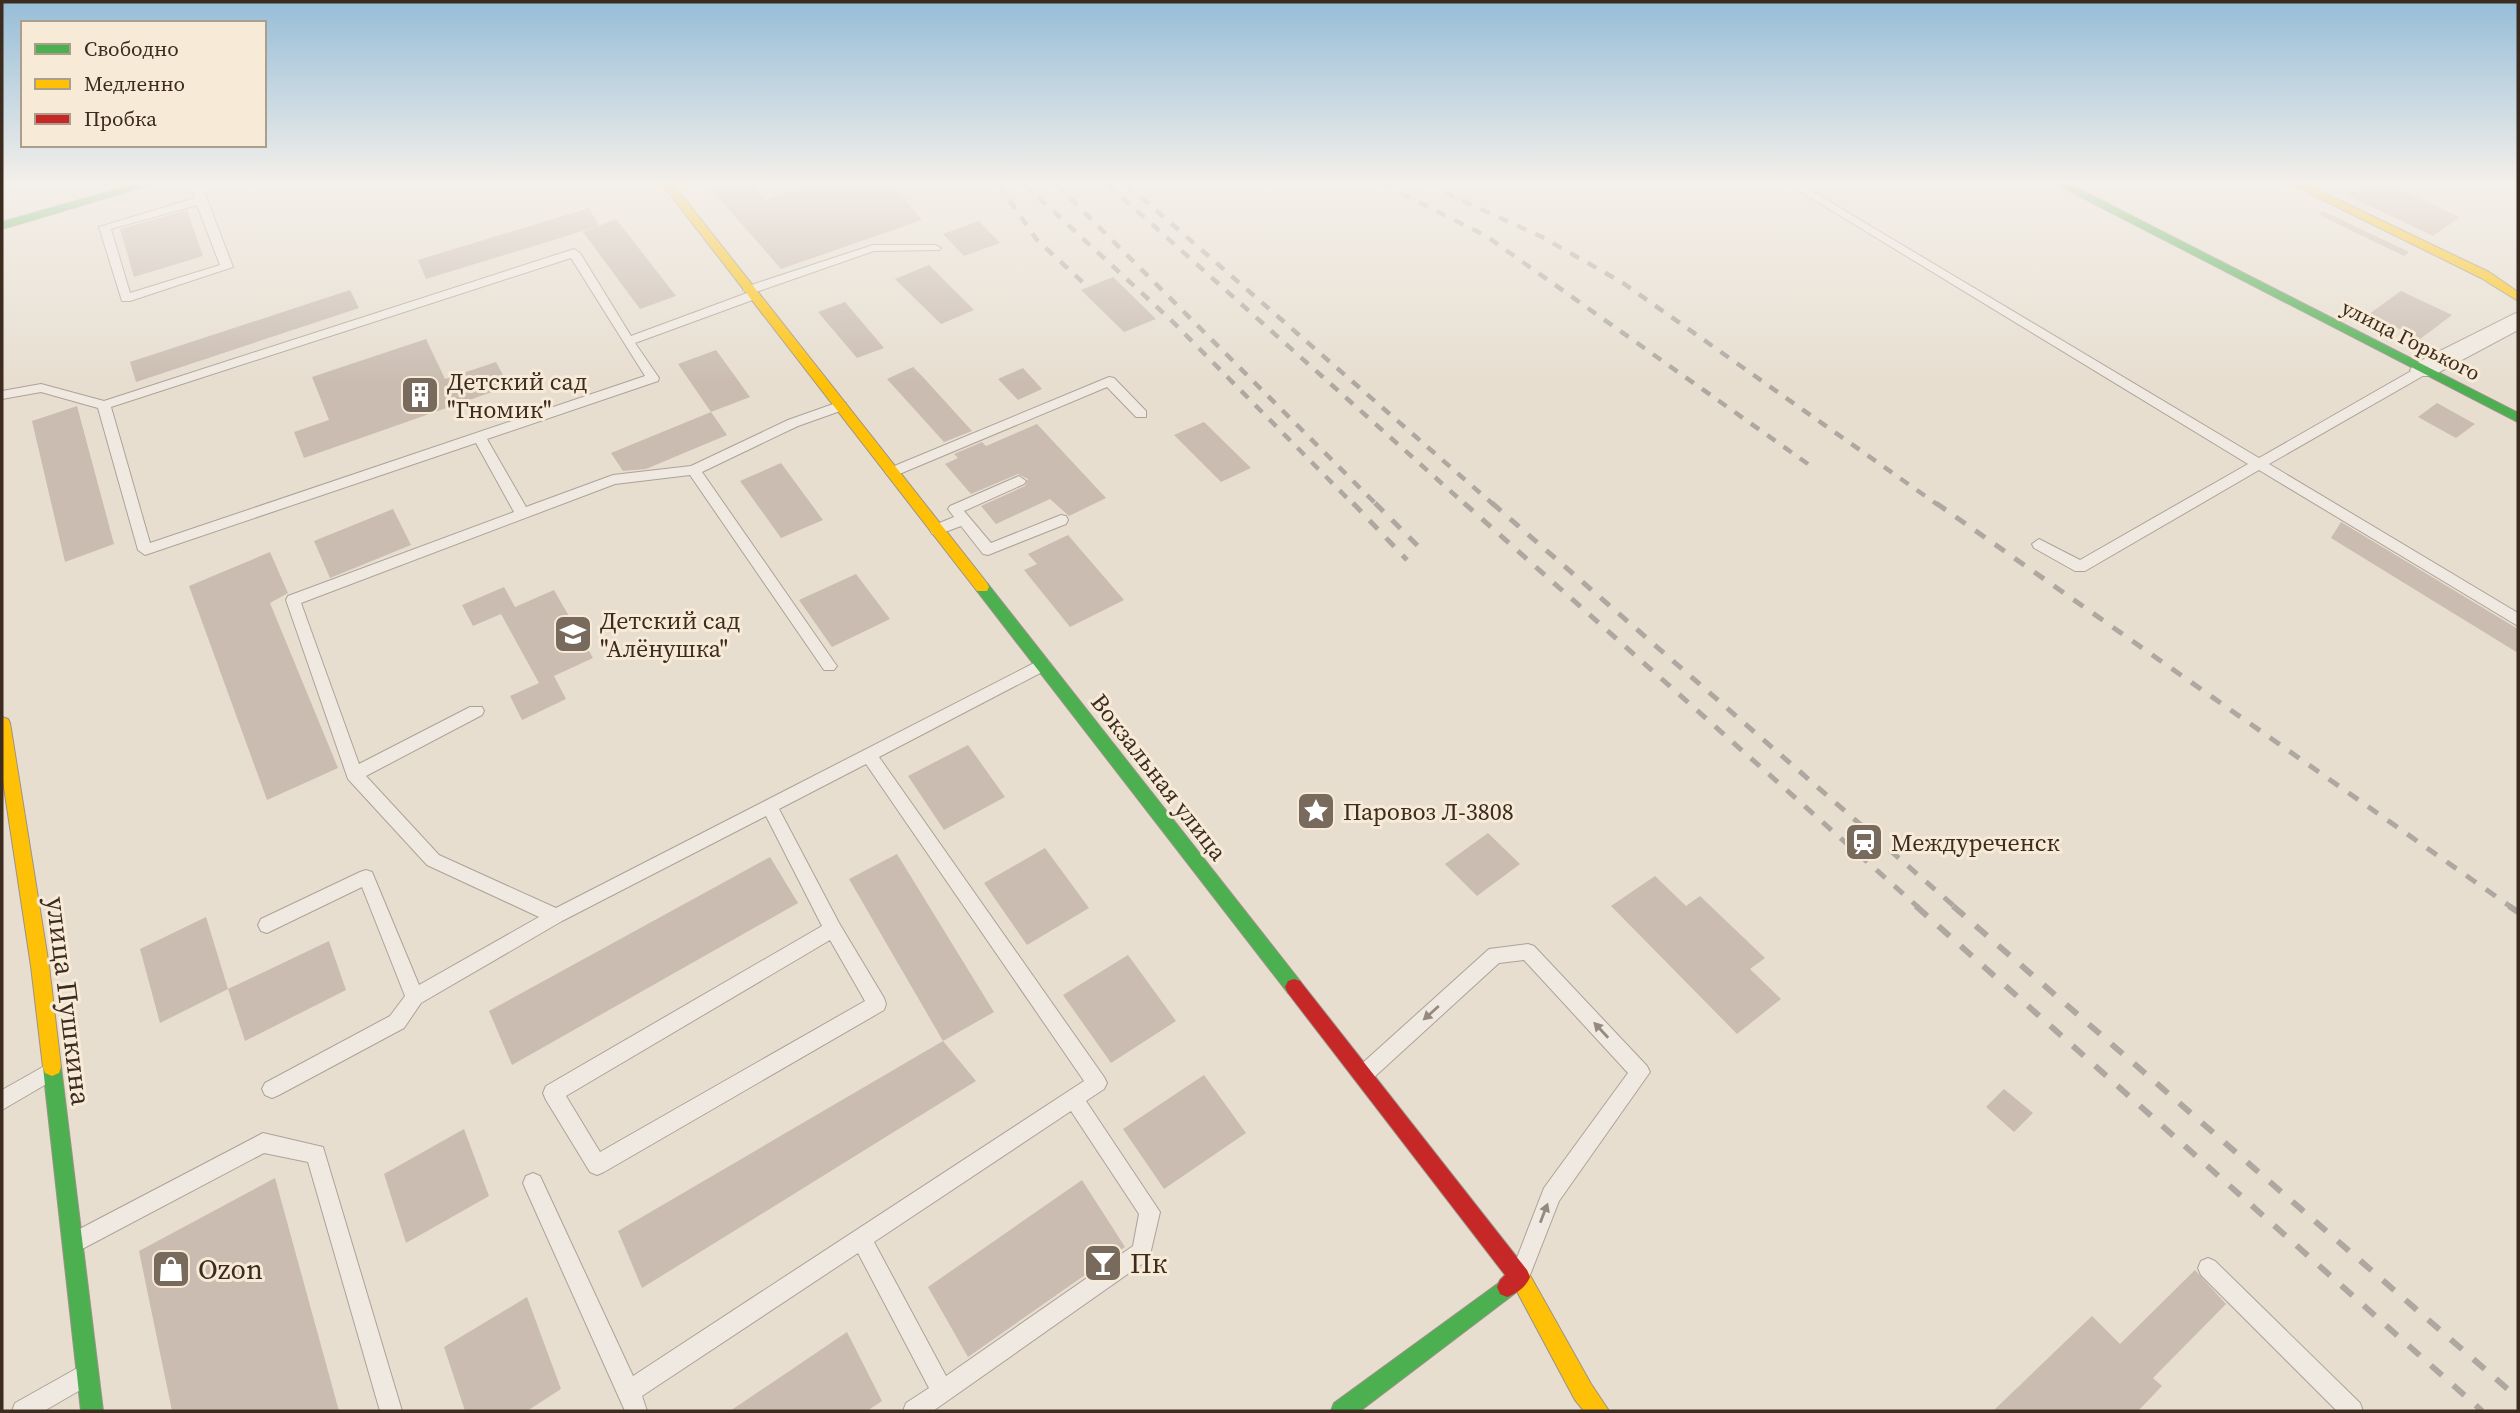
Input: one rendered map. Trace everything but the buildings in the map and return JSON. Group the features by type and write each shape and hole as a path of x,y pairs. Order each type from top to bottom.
{"main road":[{"name":"Вокзальная улица","path":"718,250 1520,1277 1583,1392 1598,1411"},
{"name":"улица Горького","path":"2189,250 2518,418"},
{"path":"2433,250 2484,275 2518,297"},
{"name":"улица Пушкина","path":"2,723 5,761 40,966 92,1411"},
{"path":"1342,1411 1520,1277"}],"street":[{"path":"2423,370 2518,320"}],"lane":[{"path":"112,250 126,298 227,267 220,250"},
{"path":"628,341 751,292 868,250"},
{"path":"1903,250 2518,620"},
{"path":"2,395 41,388 104,405 574,253 653,378 145,550 104,405"},
{"path":"2039,544 2080,567 2423,370"},
{"path":"891,471 1109,381 1141,414"},
{"path":"556,916 433,860 354,774 293,600 613,480 694,470 746,443 841,406"},
{"path":"479,436 522,513"},
{"path":"694,470 829,666"},
{"path":"1019,481 955,509 988,550 1061,520"},
{"path":"937,530 963,519"},
{"path":"272,1090 397,1022 415,998 556,916 1043,665"},
{"path":"354,774 476,711"},
{"path":"533,1183 632,1402 861,1238 1097,1083 869,755"},
{"path":"769,806 833,929 877,1004 597,1165 553,1093 833,929"},
{"path":"267,925 366,877 415,998"},
{"path":"1363,1075 1495,955 1528,952 1640,1072 1551,1195 1520,1277"},
{"path":"2,1101 52,1071"},
{"path":"914,1411 1142,1252 1150,1212 1073,1098"},
{"path":"71,1244 263,1143 316,1154 391,1411"},
{"path":"861,1238 943,1392"},
{"path":"2207,1268 2352,1411"},
{"path":"23,1411 86,1374"}],"railway":[{"path":"1048,250 1088,287"},
{"path":"1095,250 1172,321 1354,505"},
{"path":"1122,250 1423,551"},
{"path":"1181,250 1466,505"},
{"path":"1202,250 1494,505"},
{"path":"1506,250 1808,464"},
{"path":"1565,250 1623,283 1938,505"},
{"path":"1353,503 1407,560"},
{"path":"1464,503 1918,907"},
{"path":"1492,503 1955,907"},
{"path":"1936,503 2511,907"},
{"path":"1916,906 2482,1411"},
{"path":"1953,906 2518,1398"},
{"path":"2509,906 2518,912"}],"traffic: fast":[{"path":"2190,250 2518,418"},
{"path":"982,587 1294,987"},
{"path":"52,1067 92,1411"},
{"path":"1342,1411 1507,1287"}],"traffic: slow":[{"path":"719,250 982,587"},
{"path":"2433,250 2485,275 2518,297"},
{"path":"2,723 40,966 52,1067"},
{"path":"1520,1277 1583,1392 1598,1411"}],"traffic: jam":[{"path":"1294,987 1520,1277 1507,1287"}],"place":[{"name":"Детский сад \"Гномик\"","path":"420,395"},
{"name":"Детский сад \"Алёнушка\"","path":"573,634"},
{"name":"Паровоз Л-3808","path":"1316,811"},
{"name":"Междуреченск","path":"1864,842"},
{"name":"Пк","path":"1103,1263"},
{"name":"Ozon","path":"171,1269"}]}
